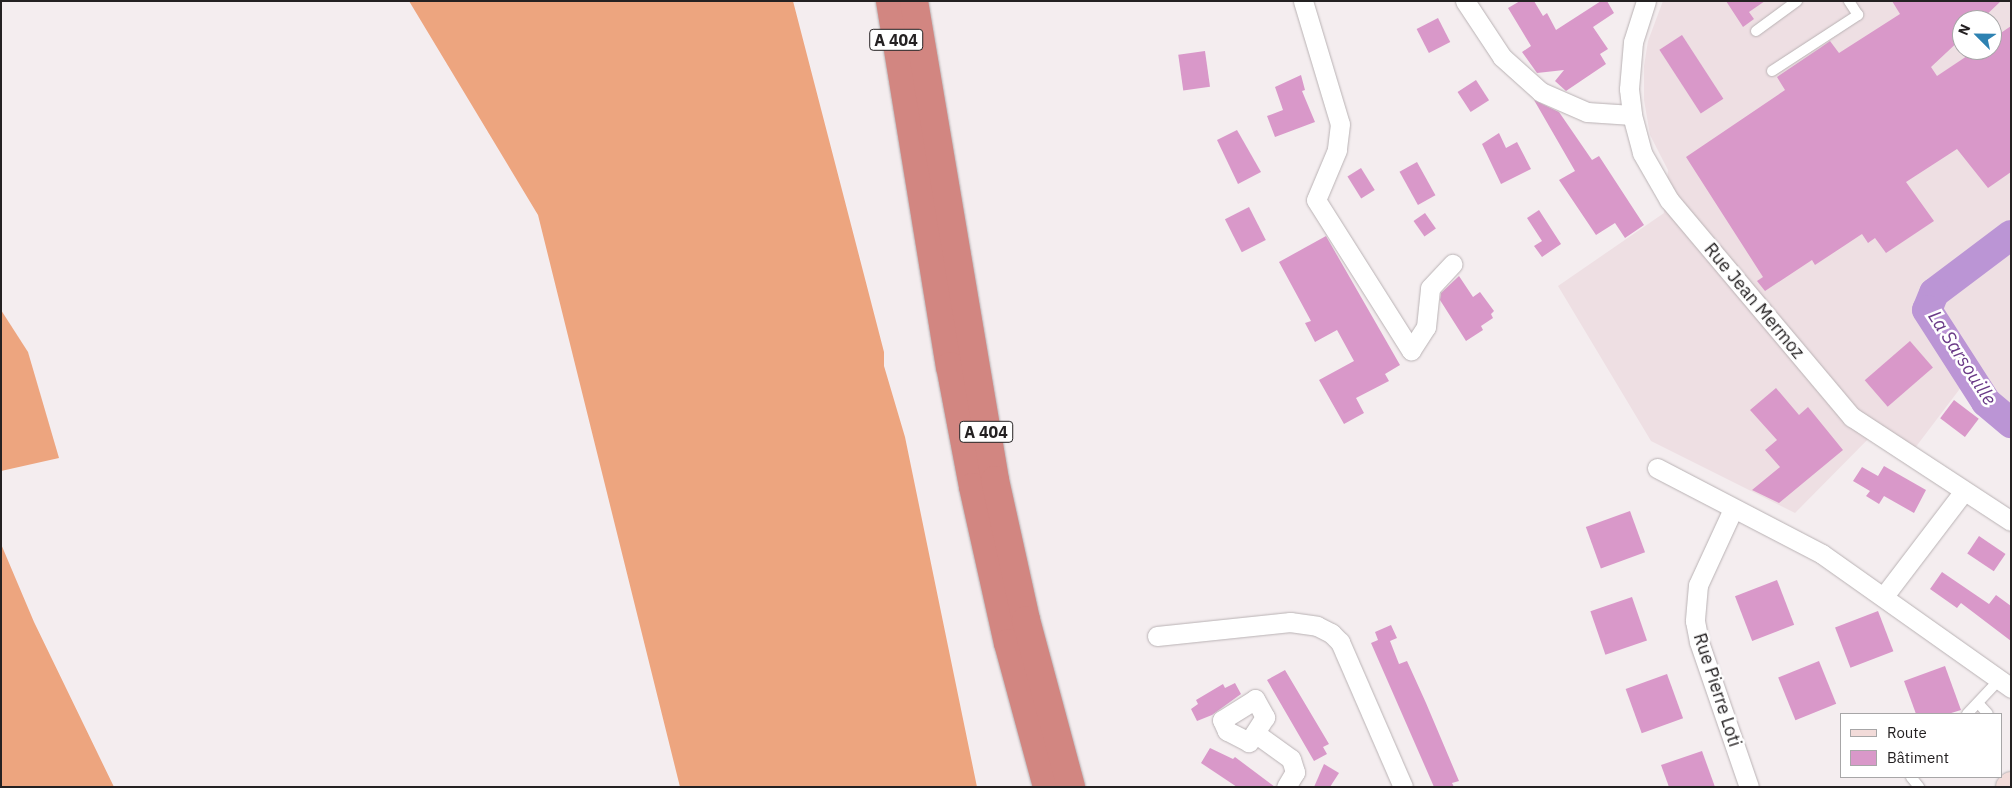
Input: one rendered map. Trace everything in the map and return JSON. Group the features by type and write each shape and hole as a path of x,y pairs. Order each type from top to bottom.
{"highway":[{"path":"885,1 914,75"},
{"name":"A 404","path":"890,1 914,75 995,480 1026,620 1070,787"},
{"name":"A 404","path":"914,1 914,75 950,366 977,505 1008,643 1046,787"},
{"path":"914,75 919,1"}],"street":[{"path":"1303,1 1340,124 1337,150 1316,200 1411,350 1426,327 1430,288 1452,264"},
{"path":"1465,1 1502,57 1541,92 1587,112 1632,115"},
{"name":"Rue Jean Mermoz","path":"1646,1 1633,42 1629,89 1632,115 1642,153 1669,200 1852,417 2011,521"},
{"path":"1658,468 1822,554 1884,596 2005,684"},
{"path":"1884,596 1964,491"},
{"name":"Rue Pierre Loti","path":"1733,509 1698,585 1695,621 1699,642 1749,787"},
{"path":"1157,636 1290,622 1317,626 1331,633 1340,642 1403,787"},
{"path":"1255,733 1291,758 1295,772 1286,787"}],"lane":[{"path":"1756,31 1797,1"},
{"path":"1772,71 1858,15 1849,1"},
{"path":"1968,713 2005,684"},
{"path":"1979,704 1987,713"}],"shaded area":[{"path":"409,1 793,1 884,352 884,366 905,437 977,787 680,787 538,215"},
{"path":"1663,1 2011,1 2011,422 1965,382 1915,448 1879,428 1795,513 1651,441 1558,286 1664,213 1668,170 1650,135 1644,100 1644,66 1648,41"},
{"path":"1,310 28,352 59,458 1,471"},
{"path":"1,544 34,622 114,787 1,787"}],"building":[{"path":"1520,1 1534,1 1543,16 1547,13 1556,30 1601,1 1607,1 1614,13 1593,27 1608,49 1600,54 1606,64 1566,91 1555,81 1564,70 1537,73 1522,52 1531,46 1508,8"},
{"path":"1726,1 1765,1 1749,12 1754,19 1743,27"},
{"path":"1892,1 2001,1 1992,10 1952,10 1952,47 1931,67 1937,76 1961,60 2002,60 2002,32 2011,26 2011,172 1988,188 1957,149 1906,182 1934,221 1886,253 1875,238 1868,243 1862,234 1815,265 1812,260 1765,291 1757,281 1763,277 1686,157 1785,90 1777,77 1830,41 1839,53 1900,14"},
{"path":"1438,18 1450,42 1429,53 1417,29"},
{"path":"1682,35 1723,99 1701,113 1659,50"},
{"path":"1205,51 1210,87 1183,90 1178,55"},
{"path":"1301,75 1305,90 1302,91 1315,122 1275,137 1267,116 1283,110 1275,87"},
{"path":"1476,80 1489,100 1471,112 1458,92"},
{"path":"1534,100 1559,112 1592,160 1599,156 1644,225 1625,238 1615,223 1596,235 1559,180 1575,171"},
{"path":"1237,130 1261,172 1238,184 1217,140"},
{"path":"1499,133 1506,148 1517,142 1531,169 1501,184 1482,144"},
{"path":"1417,162 1435,195 1418,205 1400,172"},
{"path":"1361,168 1375,190 1361,199 1347,176"},
{"path":"1249,207 1266,240 1242,252 1225,219"},
{"path":"1539,210 1561,244 1542,257 1534,246 1542,241 1527,218"},
{"path":"1425,213 1436,229 1424,237 1414,221"},
{"path":"1326,236 1400,365 1385,374 1389,381 1356,398 1364,413 1344,424 1319,380 1354,361 1337,330 1315,342 1305,323 1311,321 1279,262"},
{"path":"1459,276 1473,297 1480,292 1494,311 1491,314 1493,318 1481,326 1483,330 1466,341 1440,300 1441,293"},
{"path":"1910,341 1933,367 1888,407 1865,380"},
{"path":"1776,388 1799,415 1808,407 1843,450 1779,503 1752,490 1780,467 1765,450 1777,440 1750,410"},
{"path":"1954,400 1979,419 1965,437 1940,418"},
{"path":"1884,466 1926,490 1914,513 1884,496 1879,504 1866,496 1870,491 1853,481 1862,467 1878,476"},
{"path":"1630,511 1645,552 1601,568 1586,527"},
{"path":"1979,536 2006,554 1994,571 1967,553"},
{"path":"1942,572 1989,604 1996,595 2011,606 2011,641 1961,603 1957,608 1930,589"},
{"path":"1777,580 1794,625 1752,641 1735,596"},
{"path":"1632,597 1647,640 1605,655 1590,611"},
{"path":"1878,611 1893,651 1850,668 1835,627"},
{"path":"1391,625 1397,638 1390,641 1399,664 1407,661 1459,781 1452,783 1454,787 1434,787 1371,643 1378,640 1375,632"},
{"path":"1819,661 1836,704 1795,720 1778,677"},
{"path":"1945,666 1961,710 1951,713 1916,713 1904,681"},
{"path":"1285,670 1329,744 1323,747 1327,754 1314,761 1267,680"},
{"path":"1667,674 1683,718 1642,733 1626,689"},
{"path":"1235,683 1241,694 1212,715 1197,721 1191,709 1198,704 1196,700 1223,684 1225,688"},
{"path":"1210,748 1233,759 1235,757 1275,787 1237,787 1201,763"},
{"path":"1702,751 1715,787 1669,787 1661,765"},
{"path":"1324,764 1339,773 1330,787 1314,787"}],"waterway":[{"name":"La Sarsouille","path":"2011,235 1934,293 1927,310 1986,402 2011,423"}]}
